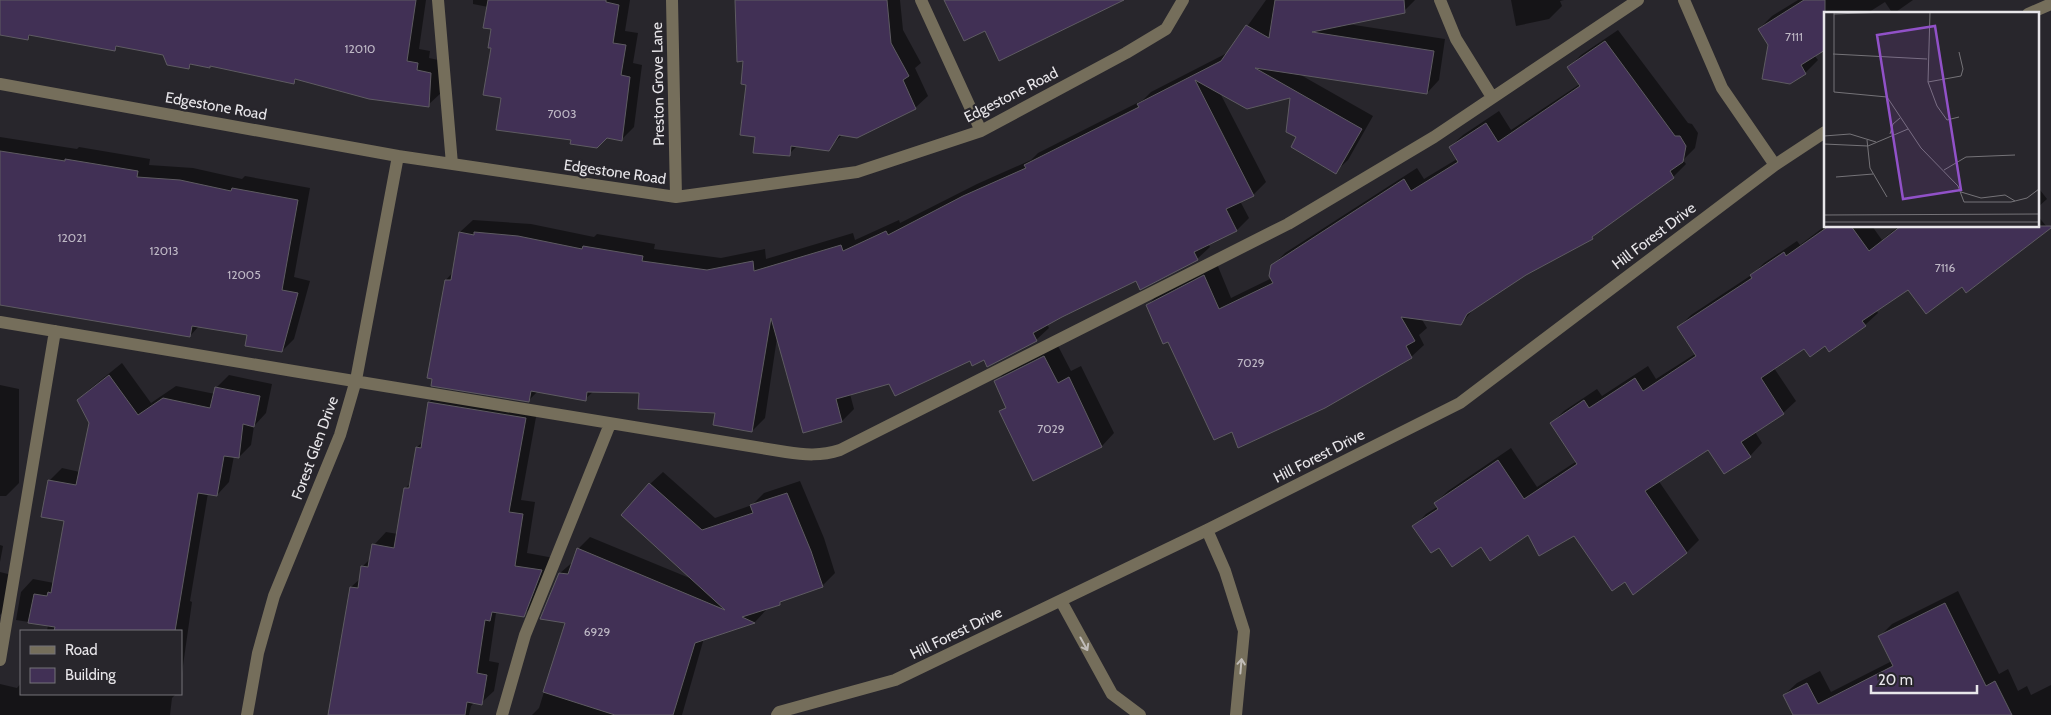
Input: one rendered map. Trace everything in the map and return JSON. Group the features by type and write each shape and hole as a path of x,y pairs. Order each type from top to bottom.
{"street":[{"path":"438,0 452,164"},
{"name":"Preston Grove Lane","path":"672,0 676,197"},
{"path":"921,0 981,131"},
{"name":"Edgestone Road","path":"0,84 398,156 676,197 857,172 981,131 1126,53 1166,29 1183,0"},
{"path":"1440,0 1456,39 1492,97"},
{"path":"0,322 356,380 610,424 808,455 824,455 840,450 1288,224 1434,136 1638,0"},
{"path":"1684,0 1722,88 1775,165"},
{"path":"2033,12 2051,4"},
{"name":"Hill Forest Drive","path":"777,715 779,712 895,680 1207,530 1460,403 1775,165 1824,133"},
{"name":"Forest Glen Drive","path":"247,715 258,653 274,596 340,435 356,380 398,156"},
{"path":"0,660 54,331"},
{"path":"502,715 525,635 610,424"},
{"path":"1207,530 1224,571 1244,631 1236,715"},
{"path":"1061,601 1112,694 1140,715"}],"building":[{"path":"0,0 416,0 407,61 418,63 417,70 431,73 429,107 369,99 295,79 294,84 210,66 210,68 190,64 189,69 167,65 163,55 116,46 115,51 29,35 28,40 0,35"},
{"path":"488,0 606,0 606,2 619,5 613,43 626,45 621,75 630,77 622,141 607,138 597,148 570,144 571,140 496,130 501,98 483,95 491,48 488,48 491,29 483,28"},
{"path":"735,0 887,0 891,43 909,76 903,80 916,109 857,138 839,135 829,151 791,146 790,156 753,153 755,137 740,135 746,85 741,84 743,61 737,62"},
{"path":"944,0 1124,0 999,61 985,31 964,41"},
{"path":"1275,0 1404,0 1405,13 1312,32 1434,51 1427,94 1255,68 1362,129 1336,174 1291,147 1296,137 1286,132 1290,98 1247,109 1195,80 1254,196 1226,209 1237,231 1194,252 1198,260 1140,290 1136,281 1062,317 1033,333 1037,341 987,367 984,360 972,366 970,361 895,396 889,384 836,399 842,422 803,433 771,318 752,432 713,425 715,413 638,409 639,393 587,392 586,401 531,391 529,402 431,386 432,379 427,378 445,280 451,280 459,232 474,235 474,232 518,236 582,249 583,246 643,256 642,261 707,270 753,261 754,271 841,245 843,251 886,231 888,235 963,196 1026,168 1024,165 1139,107 1137,104 1221,61 1246,25 1269,38"},
{"path":"1804,0 1825,0 1824,51 1801,65 1806,74 1790,84 1762,79 1768,45 1758,29"},
{"path":"1605,41 1675,136 1680,136 1686,146 1683,162 1670,171 1674,178 1592,237 1593,239 1526,275 1467,314 1461,325 1401,317 1415,341 1406,346 1412,358 1325,408 1238,448 1232,432 1214,440 1168,342 1163,344 1146,305 1204,275 1219,309 1273,283 1269,276 1271,265 1404,179 1411,191 1458,162 1449,147 1486,123 1498,142 1580,86 1567,67"},
{"path":"0,151 138,171 137,177 180,180 231,191 232,188 298,200 282,290 298,293 282,352 245,346 247,335 192,326 190,337 0,305"},
{"path":"2038,226 2051,226 2051,228 1966,293 1962,287 1926,314 1908,290 1862,321 1866,326 1829,352 1825,346 1810,357 1804,349 1761,378 1784,414 1741,442 1751,457 1724,474 1708,450 1645,491 1687,553 1633,595 1625,582 1612,591 1574,536 1539,556 1528,535 1490,561 1481,547 1452,567 1439,548 1431,553 1412,526 1438,509 1434,503 1498,460 1524,499 1577,464 1550,423 1584,400 1589,408 1635,378 1643,391 1696,356 1677,327 1752,278 1750,275 1784,252 1786,256 1826,228 1852,228 1869,251 1898,228 2038,228"},
{"path":"1044,356 1058,383 1069,377 1102,447 1033,481 999,411 1006,408 994,381"},
{"path":"109,375 138,415 163,398 210,408 215,387 260,396 254,427 243,424 239,458 224,456 217,496 198,493 175,630 54,630 55,627 28,623 34,594 47,596 48,592 51,593 64,521 41,517 48,480 76,485 89,423 77,400"},
{"path":"428,402 526,418 509,512 523,514 515,566 542,570 524,617 492,612 490,621 485,620 477,673 487,675 482,705 467,702 465,715 328,715 350,587 358,588 361,566 368,567 372,544 394,548 404,488 409,488 416,447 421,448"},
{"path":"649,483 702,530 753,513 750,505 787,493 811,551 823,587 780,602 780,605 742,617 755,623 695,643 673,715 615,715 543,692 565,623 540,619 559,573 568,574 577,548 725,610 621,515"},
{"path":"1945,603 1986,686 1995,681 2012,715 1793,715 1783,695 1807,683 1818,704 1893,666 1878,636"}]}
